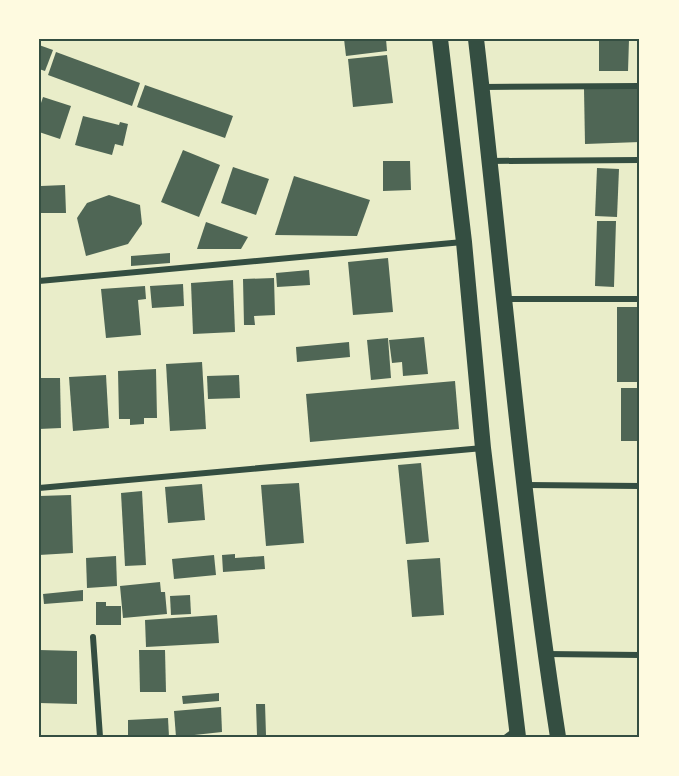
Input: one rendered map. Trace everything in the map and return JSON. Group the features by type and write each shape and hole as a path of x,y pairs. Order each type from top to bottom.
{"highway":[{"path":"440,39 464,242 513,734"},
{"path":"476,39 525,485 558,737"}],"street":[{"path":"482,87 640,86"},
{"path":"490,161 640,160"},
{"path":"39,281 464,242"},
{"path":"506,299 640,299"},
{"path":"39,488 483,448"},
{"path":"525,485 640,486"},
{"path":"93,637 100,737"},
{"path":"546,654 640,655"}],"building":[{"path":"344,39 386,39 387,51 346,56"},
{"path":"599,39 629,39 628,71 599,71"},
{"path":"39,45 53,50 45,71 39,69"},
{"path":"56,52 140,83 132,106 48,75"},
{"path":"387,55 393,103 353,107 348,59"},
{"path":"145,85 233,116 225,138 137,107"},
{"path":"640,88 640,142 585,144 584,89"},
{"path":"43,97 71,106 60,139 39,132 39,109"},
{"path":"83,116 119,125 120,122 128,124 123,146 115,144 112,155 75,145"},
{"path":"183,150 220,165 199,217 161,202"},
{"path":"383,161 410,161 411,190 383,191"},
{"path":"233,167 269,179 256,215 221,203"},
{"path":"597,168 619,169 617,217 595,216"},
{"path":"294,176 370,200 357,236 275,235"},
{"path":"65,185 66,213 39,213 41,186"},
{"path":"109,195 140,205 142,224 128,244 86,256 77,218 87,203"},
{"path":"597,221 616,221 614,287 595,286"},
{"path":"206,222 248,237 241,249 197,249"},
{"path":"170,253 170,263 131,266 131,256"},
{"path":"388,258 393,312 353,315 348,262"},
{"path":"309,270 310,285 277,287 276,273"},
{"path":"274,278 275,315 254,316 255,325 244,325 243,279"},
{"path":"233,280 235,332 193,334 191,283"},
{"path":"183,284 184,306 152,308 150,286"},
{"path":"145,286 146,299 138,300 141,335 106,338 101,289"},
{"path":"617,307 640,307 640,382 617,382"},
{"path":"424,337 428,374 403,376 402,362 392,363 389,340"},
{"path":"388,338 391,378 371,380 367,340"},
{"path":"349,342 350,357 297,362 296,347"},
{"path":"202,362 206,429 170,431 166,364"},
{"path":"156,369 157,418 144,418 144,424 130,425 130,419 119,419 118,371"},
{"path":"106,375 109,428 73,431 69,377"},
{"path":"239,375 240,398 208,399 207,376"},
{"path":"39,378 60,378 61,428 39,429"},
{"path":"455,381 459,429 310,442 306,394"},
{"path":"621,388 640,388 640,441 621,441"},
{"path":"421,463 429,542 406,544 398,465"},
{"path":"299,483 304,543 266,546 261,485"},
{"path":"202,484 205,520 168,523 165,487"},
{"path":"142,491 146,565 125,566 121,493"},
{"path":"71,495 73,553 39,555 39,496"},
{"path":"235,554 235,558 264,556 265,569 223,572 222,555"},
{"path":"214,555 216,575 174,579 172,559"},
{"path":"116,556 117,586 87,588 86,558"},
{"path":"440,558 444,615 412,617 407,560"},
{"path":"160,582 161,592 165,592 167,614 123,618 120,586"},
{"path":"83,590 83,601 44,604 43,594"},
{"path":"190,595 191,614 171,615 170,596"},
{"path":"96,602 106,602 106,606 121,606 121,625 96,625"},
{"path":"217,615 219,643 146,647 145,620"},
{"path":"39,650 77,651 77,704 39,703"},
{"path":"139,650 165,650 166,692 140,692"},
{"path":"219,693 219,701 183,704 182,696"},
{"path":"256,704 265,704 266,736 257,736"},
{"path":"221,707 222,732 176,737 174,711"},
{"path":"168,718 169,737 128,737 128,720"}]}
